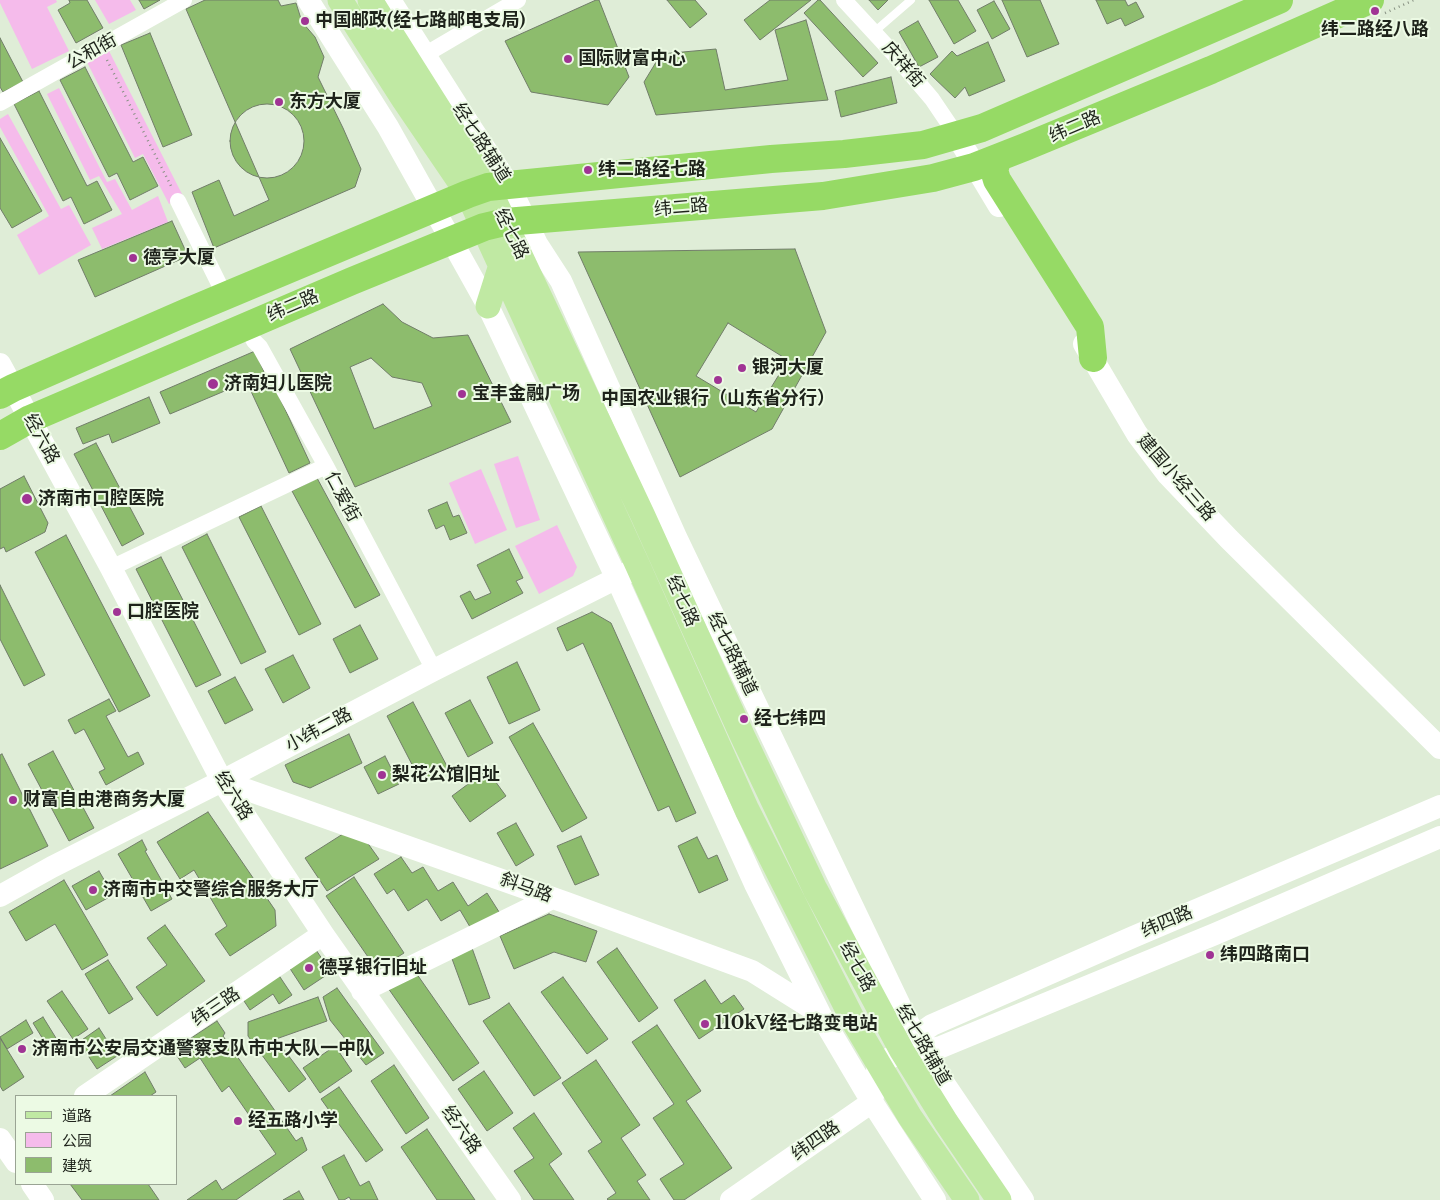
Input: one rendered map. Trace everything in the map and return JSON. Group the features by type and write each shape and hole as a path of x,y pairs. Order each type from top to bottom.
{"highway":[{"name":"纬二路","path":"4,382 224,296 434,208 488,189 923,145 982,128 1278,0"},
{"name":"纬二路","path":"0,436 30,419 246,326 451,241 505,223 823,196 933,178 986,162 1212,70 1370,0"},
{"path":"986,162 994,170 997,180 1071,310 1090,327 1092,358"}],"main road":[{"name":"经七路","path":"340,0 404,100 440,151 488,189"},
{"name":"经七路","path":"370,0 417,59 466,137 488,189 647,525 742,735 815,889 913,1046 946,1122 999,1200"},
{"name":"经七路","path":"505,223 501,264 748,810 855,1024 910,1117 967,1200"},
{"path":"488,306 501,264"},
{"path":"647,525 676,537"}],"street":[{"name":"公和街","path":"0,103 184,0"},
{"path":"308,0 388,127 488,306 617,579 755,884 820,1014 872,1102 935,1200"},
{"path":"390,0 417,59 518,0"},
{"name":"庆祥街","path":"844,0 932,99 956,136"},
{"path":"956,136 986,162"},
{"path":"178,201 224,296"},
{"name":"经七路辅道","path":"505,223 538,244 561,281 676,537 913,1046 1023,1200"},
{"name":"仁爱街","path":"246,326 254,341 260,346 326,466 434,670"},
{"name":"建国小经三路","path":"1092,358 1136,434 1168,475 1228,539 1440,748"},
{"name":"经六路","path":"4,382 30,419 111,568 222,781 362,991 510,1200"},
{"path":"111,568 326,466"},
{"name":"小纬二路","path":"0,896 52,867 434,670 617,579 638,566"},
{"name":"斜马路","path":"222,781 752,971 820,1014"},
{"name":"纬四路","path":"878,1064 913,1046 932,1026 958,1014 1125,940 1440,806"},
{"name":"纬四路","path":"913,1046 942,1047 1215,934 1440,836"},
{"path":"362,991 552,898"},
{"name":"纬三路","path":"86,1095 323,934"},
{"path":"872,1102 878,1064"},
{"name":"纬四路","path":"731,1200 872,1102"},
{"path":"33,1185 43,1200"}],"lane":[{"path":"874,32 911,0"}],"path":[{"path":"100,47 178,201"}],"green space":[{"path":"0,0 56,0 57,2 47,7 69,51 32,69"},
{"path":"95,0 130,0 136,10 109,24"},
{"path":"107,47 183,196 169,204 143,154 135,158 85,58"},
{"path":"59,88 107,182 115,179 132,210 158,196 168,222 102,249 92,228 122,214 99,176 90,180 47,94"},
{"path":"8,114 61,209 69,205 91,245 39,275 17,235 49,216 0,127 0,119"},
{"path":"518,456 540,520 516,528 494,464"},
{"path":"481,469 507,530 475,544 449,483"},
{"path":"557,525 577,567 573,576 539,594 515,546"}],"building":[{"path":"69,0 87,0 103,28 76,43 58,10 70,3"},
{"path":"139,0 160,0 144,9"},
{"name":"东方大厦","path":"205,0 278,0 281,6 296,3 302,22 315,37 324,57 318,77 361,169 355,187 214,248 192,192 219,180 234,216 269,200 186,9"},
{"name":"国际财富中心","path":"599,0 629,77 608,105 531,92 505,41"},
{"path":"667,0 695,0 707,14 690,28"},
{"path":"770,0 811,0 760,40 744,20"},
{"path":"818,0 878,63 863,77 804,13"},
{"path":"869,0 888,0 878,10"},
{"path":"929,0 958,0 976,31 954,44"},
{"path":"1002,0 1040,0 1059,44 1027,57"},
{"path":"1096,0 1125,0 1128,6 1136,2 1144,17 1125,26 1121,18 1107,24"},
{"path":"994,1 1010,29 992,39 977,10"},
{"path":"806,20 828,100 656,115 644,82 661,54 716,49 725,90 788,80 775,30"},
{"path":"918,21 938,57 919,67 899,32"},
{"path":"150,33 192,135 163,147 121,45"},
{"path":"0,38 23,82 3,92 0,87"},
{"path":"988,42 1005,81 969,96 965,87 955,98 930,74 952,51 957,56"},
{"path":"85,67 133,162 143,157 158,186 130,200 117,173 109,177 60,80"},
{"path":"891,77 897,103 841,117 835,91"},
{"path":"39,91 87,186 97,181 112,210 84,224 71,197 63,201 14,104"},
{"path":"267,104 281,107 293,115 301,127 304,141 301,155 293,167 281,175 267,178 253,175 241,167 233,155 230,141 233,127 241,115 253,107"},
{"path":"0,138 42,211 12,228 0,208"},
{"name":"德亨大厦","path":"172,221 188,256 95,297 78,260"},
{"name":"中国农业银行（山东省分行）","path":"795,249 826,332 772,429 680,477 578,252"},
{"name":"宝丰金融广场","path":"383,304 402,322 433,338 468,335 511,422 355,487 290,349","holes":["371,358 392,377 422,383 432,406 374,429 350,367"]},
{"name":"银河大厦","path":"728,323 788,360 756,412 696,376"},
{"name":"济南妇儿医院","path":"255,351 265,374 170,414 160,392"},
{"path":"270,377 310,463 289,473 249,387"},
{"path":"149,397 160,423 112,443 109,434 83,444 76,428"},
{"path":"96,443 144,534 122,546 74,454"},
{"path":"24,476 48,523 45,532 6,552 4,547 0,549 0,489"},
{"path":"317,478 380,595 355,608 292,491"},
{"path":"447,502 453,517 459,515 467,533 450,540 444,525 436,529 428,510"},
{"path":"261,506 321,624 299,635 239,517"},
{"path":"207,534 266,652 241,664 182,547"},
{"path":"66,535 150,696 119,712 35,552"},
{"path":"509,549 523,578 516,581 523,593 472,619 460,596 470,591 475,600 491,593 477,565"},
{"path":"161,557 221,675 196,687 136,569"},
{"path":"0,585 45,675 24,686 0,639"},
{"path":"592,612 611,623 696,813 676,822 669,806 658,811 583,643 567,651 557,628"},
{"path":"360,625 378,659 350,673 333,639"},
{"path":"293,655 310,688 283,703 265,669"},
{"path":"517,662 540,710 509,724 487,677"},
{"path":"235,677 253,710 225,724 208,691"},
{"path":"109,699 116,711 106,716 128,757 138,752 144,764 106,785 99,772 105,769 84,729 75,734 68,720"},
{"path":"470,700 493,743 468,757 445,713"},
{"path":"413,702 448,768 421,782 387,716"},
{"path":"533,723 587,818 562,832 509,737"},
{"path":"349,734 362,763 310,788 293,782 285,765"},
{"path":"53,751 94,828 69,841 28,764"},
{"name":"财富自由港商务大厦","path":"2,754 48,846 0,869 0,755"},
{"name":"梨花公馆旧址","path":"385,756 399,784 378,794 364,767"},
{"path":"487,770 506,796 470,822 452,796"},
{"path":"208,812 275,910 276,926 230,956 215,934 227,926 194,870 180,879 157,842"},
{"path":"516,823 534,855 516,866 497,833"},
{"path":"346,832 364,838 379,859 327,891 305,858"},
{"path":"581,836 599,875 575,885 557,846"},
{"path":"697,837 708,859 717,855 728,880 699,893 678,846"},
{"path":"142,840 147,850 145,851 172,899 151,911 118,854"},
{"path":"401,857 412,873 423,867 438,891 453,882 468,906 487,893 501,915 473,932 460,910 441,921 427,899 408,911 394,889 387,894 374,874"},
{"name":"济南市中交警综合服务大厅","path":"99,871 113,895 86,910 72,886"},
{"path":"354,877 404,953 377,970 326,896"},
{"path":"64,880 108,955 82,970 55,924 26,941 9,912"},
{"path":"549,914 597,931 586,962 554,952 514,969 500,936"},
{"path":"165,925 205,981 157,1016 136,987 167,965 147,938"},
{"name":"德孚银行旧址","path":"314,947 331,972 304,990 287,964"},
{"path":"472,948 490,998 469,1005 451,956"},
{"path":"617,948 658,1008 639,1022 597,962"},
{"path":"108,960 133,999 109,1014 85,974"},
{"path":"414,970 479,1063 453,1081 388,988"},
{"path":"278,974 292,995 279,1004 273,994 250,1010 242,998"},
{"path":"563,977 608,1039 587,1054 541,992"},
{"name":"110kV经七路变电站","path":"705,980 721,1004 734,995 744,1009 699,1039 674,1000"},
{"path":"337,988 384,1053 366,1065 330,1020 323,997"},
{"path":"62,991 88,1029 73,1039 47,1001"},
{"path":"318,997 327,1021 276,1039 306,1079 289,1092 248,1036 248,1022"},
{"path":"509,1003 561,1078 534,1096 483,1021"},
{"path":"43,1017 64,1051 54,1057 33,1023"},
{"path":"26,1020 33,1033 7,1049 0,1037"},
{"path":"217,1021 225,1033 223,1036 296,1141 302,1137 307,1150 236,1200 187,1200 216,1180 222,1190 276,1154 229,1086 222,1092 200,1058 185,1068 173,1050"},
{"path":"657,1025 701,1091 686,1101 732,1168 684,1200 674,1200 660,1179 684,1164 653,1118 674,1104 632,1042"},
{"path":"99,1028 117,1056 97,1069 79,1042"},
{"path":"0,1038 24,1077 3,1091 0,1086"},
{"path":"335,1046 352,1071 320,1093 303,1068"},
{"path":"596,1060 640,1125 621,1138 646,1175 637,1181 650,1200 608,1200 616,1193 588,1151 602,1142 562,1083"},
{"path":"394,1065 429,1118 406,1134 371,1081"},
{"path":"484,1071 513,1113 487,1131 458,1089"},
{"path":"145,1072 156,1092 152,1095 111,1095"},
{"path":"339,1087 383,1150 366,1162 321,1099"},
{"path":"534,1113 562,1154 549,1164 574,1200 534,1200 514,1171 534,1158 513,1128"},
{"path":"427,1129 475,1200 437,1200 401,1147"},
{"path":"344,1155 360,1186 369,1181 378,1200 351,1200 349,1197 339,1200 322,1167"},
{"path":"71,1185 149,1185 159,1200 82,1200"},
{"path":"299,1191 304,1200 283,1200"}],"place":[{"name":"纬二路经八路","path":"1375,11"},
{"name":"中国邮政(经七路邮电支局)","path":"305,21"},
{"name":"国际财富中心","path":"568,59"},
{"name":"东方大厦","path":"279,102"},
{"name":"纬二路经七路","path":"588,170"},
{"name":"德亨大厦","path":"133,258"},
{"name":"银河大厦","path":"742,368"},
{"name":"中国农业银行（山东省分行）","path":"718,380"},
{"name":"济南妇儿医院","path":"213,384"},
{"name":"宝丰金融广场","path":"462,394"},
{"name":"济南市口腔医院","path":"27,499"},
{"name":"口腔医院","path":"117,612"},
{"name":"经七纬四","path":"744,719"},
{"name":"梨花公馆旧址","path":"382,775"},
{"name":"财富自由港商务大厦","path":"13,800"},
{"name":"济南市中交警综合服务大厅","path":"93,890"},
{"name":"纬四路南口","path":"1210,955"},
{"name":"德孚银行旧址","path":"309,968"},
{"name":"110kV经七路变电站","path":"705,1024"},
{"name":"济南市公安局交通警察支队市中大队一中队","path":"22,1049"},
{"name":"经五路小学","path":"238,1121"}]}
